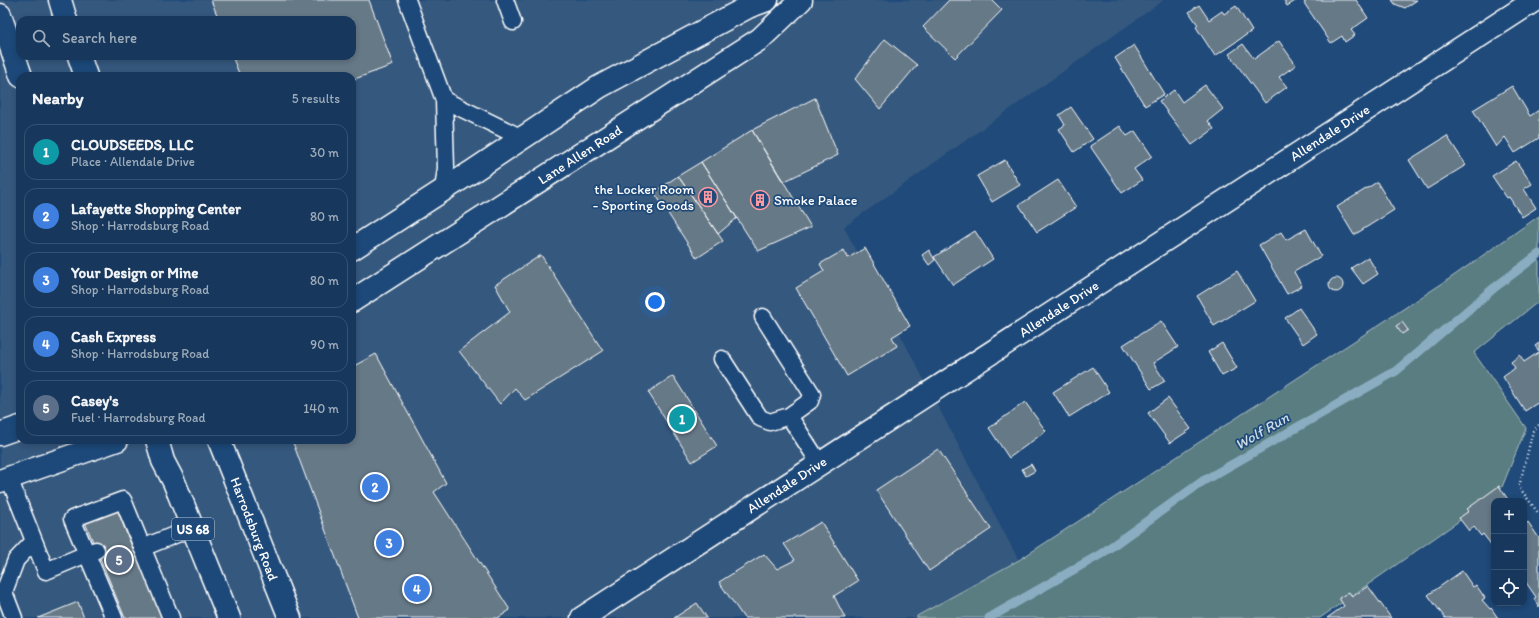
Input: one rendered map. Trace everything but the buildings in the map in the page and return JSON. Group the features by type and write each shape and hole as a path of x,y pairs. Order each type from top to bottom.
{"main road":[{"path":"60,0 65,16"},
{"path":"356,246 599,87 748,7 767,0"},
{"name":"Lane Allen Road","path":"356,298 760,38 801,0"},
{"name":"Allendale Drive","path":"582,618 1535,0"},
{"path":"0,15 20,72"},
{"path":"80,60 85,72"},
{"path":"0,434 16,428"},
{"path":"4,479 105,444"},
{"name":"US 68","path":"158,444 163,461 174,482 229,618"},
{"name":"Harrodsburg Road","path":"221,444 290,618"}],"lane":[{"path":"407,0 444,100 446,168 443,190"},
{"path":"505,0 513,22"},
{"path":"444,100 522,138"},
{"path":"722,360 760,418 770,422 789,416 810,401 812,394 763,317"},
{"path":"789,416 820,464"},
{"path":"4,479 34,541 46,571 92,552"},
{"path":"120,618 105,586 92,552 72,519 122,500 146,569 160,602 171,618"},
{"path":"135,540 192,528"},
{"path":"14,618 4,592 16,560 34,541"}],"path":[{"path":"1539,425 1533,432 1519,487 1539,514"}],"shaded area":[{"path":"0,0 1164,0 844,227 1049,618 0,618"}],"green space":[{"path":"1539,216 1539,301 1474,353 1526,428 1502,487 1469,514 1320,618 917,618 917,616 1019,560 1449,279"}],"waterway":[{"name":"Wolf Run","path":"989,618 1101,554 1203,481 1396,371 1494,288 1539,254"}],"place":[{"name":"the Locker Room - Sporting Goods","path":"708,197"},
{"name":"Smoke Palace","path":"760,200"},
{"name":"CLOUDSEEDS, LLC","path":"682,419"},
{"name":"Lafayette Shopping Center","path":"375,487"},
{"name":"Your Design or Mine","path":"389,543"},
{"name":"Casey's","path":"119,560"},
{"name":"Cash Express","path":"417,589"}]}
